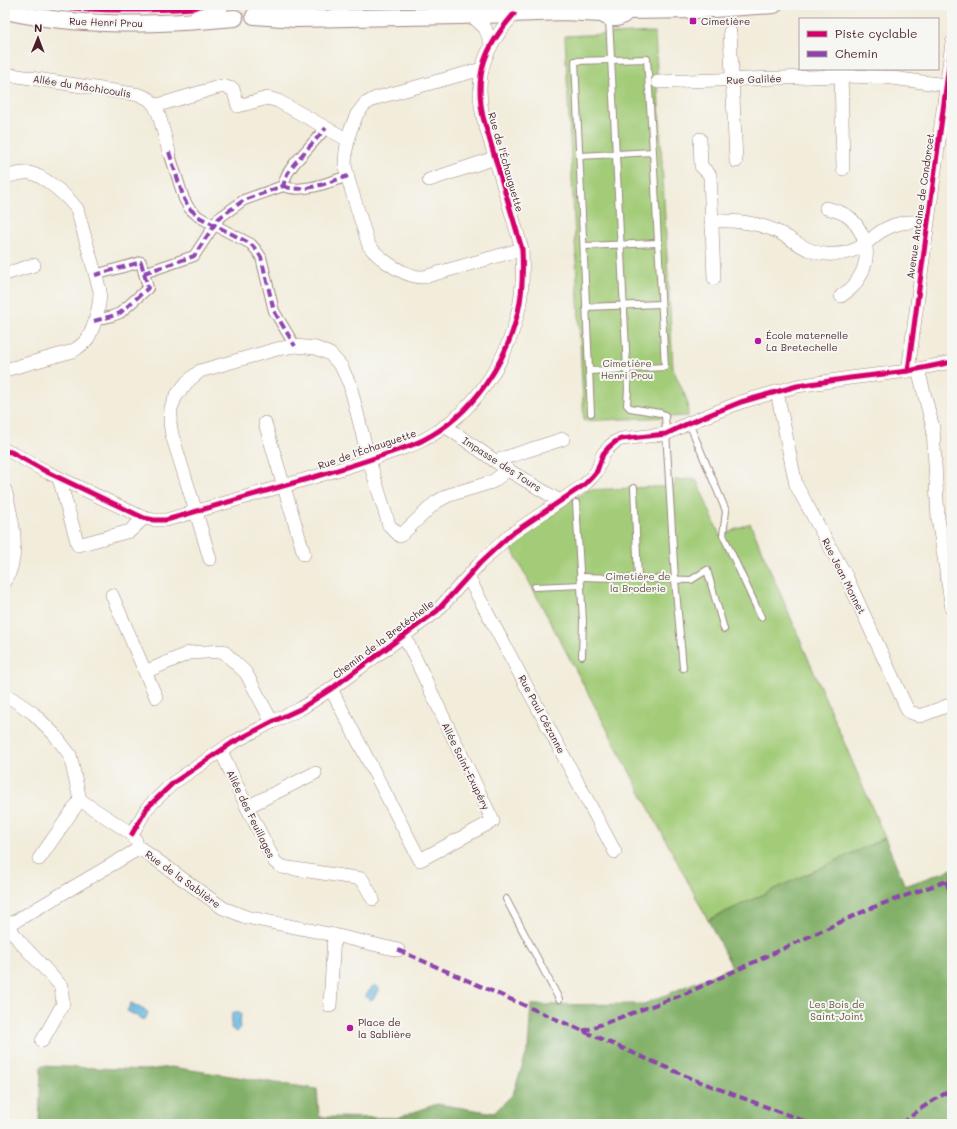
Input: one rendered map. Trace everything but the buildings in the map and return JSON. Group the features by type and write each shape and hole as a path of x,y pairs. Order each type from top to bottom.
{"street":[{"name":"Rue Henri Prou","path":"183,22 210,12 221,5"},
{"path":"277,5 286,8 331,11 377,11 489,5 509,10"},
{"path":"256,10 296,19 471,16 509,10 602,12 618,18 629,8 698,10 774,5"},
{"name":"Rue Henri Prou","path":"5,11 56,20 134,24 183,22 232,11 239,20 247,20 256,10"},
{"name":"Rue de l'Échauguette","path":"5,451 11,452 59,478 144,518 166,520 369,460 424,439 445,426 471,403 490,378 506,350 518,312 522,288 522,249 483,117 480,100 482,69 491,43 504,25 509,10"},
{"path":"471,16 484,28 491,43"},
{"path":"730,32 736,161"},
{"name":"Avenue Antoine de Condorcet","path":"913,370 927,222 952,43"},
{"path":"482,69 376,98 365,104 357,114 348,140 345,164 369,246 376,255 402,272 413,276 424,277 522,249"},
{"path":"841,73 843,169"},
{"name":"Rue Galilée","path":"658,82 841,73 946,85"},
{"name":"Allée du Mâchicoulis","path":"5,74 140,95 148,99 155,106"},
{"path":"295,346 274,311 260,257 257,251 251,244 199,217 189,208 184,199 168,152 159,115 155,106 222,86 233,89 238,106 268,98 278,101 348,140"},
{"path":"283,186 294,164 326,128"},
{"path":"700,139 701,166 710,175 714,278"},
{"path":"429,180 495,158"},
{"path":"5,177 22,173 31,173 57,189 78,209 100,291 100,301 94,321 88,338 82,345 73,350 5,370"},
{"path":"144,273 194,256 218,218 244,200 283,186 289,188 308,188 348,176"},
{"path":"826,208 838,210 850,218 858,227 866,244 867,254 861,276 855,286 841,296"},
{"path":"712,221 727,220 763,226 779,233 810,251 826,254 844,253 857,249 866,244 880,232 896,224 910,221 927,222"},
{"path":"94,321 120,312 148,288 141,262 95,276"},
{"path":"5,274 34,265"},
{"path":"210,559 170,422 171,408 176,396 187,382 200,371 277,349 295,346 316,348 330,354 341,366 350,385 369,460 389,525 400,536 436,502 449,495 492,482 508,470"},
{"name":"Chemin de la Bretéchelle","path":"132,834 147,808 173,783 232,743 300,709 331,689 437,611 480,563 510,535 584,485 597,471 603,454 615,442 621,439 666,434 741,402 797,386 913,370 952,362"},
{"path":"913,370 933,428 938,518 952,609"},
{"name":"Rue Jean Monnet","path":"777,392 796,485 847,578 908,711 920,716 952,704"},
{"path":"265,423 304,554"},
{"name":"Impasse des Tours","path":"445,426 508,470 560,501"},
{"path":"495,461 563,439"},
{"path":"59,478 78,545 130,531 144,518"},
{"path":"5,490 13,524 15,545 13,562 5,582"},
{"name":"Rue Paul Cézanne","path":"468,577 615,852"},
{"path":"112,595 156,697"},
{"name":"Allée Saint-Exupéry","path":"331,689 420,860 493,821 404,635"},
{"path":"145,672 188,653 223,651 246,673 272,722"},
{"path":"5,694 33,713 54,734 70,755 80,800 132,834 140,848"},
{"name":"Allée des Feuillages","path":"221,751 275,862 282,867 362,879 373,899"},
{"path":"247,807 315,773"},
{"path":"39,859 80,800"},
{"name":"Rue de la Sablière","path":"6,924 14,922 140,848 223,908 246,916 398,950"},
{"path":"6,924 19,941 61,986 62,1004 42,1040"},
{"path":"330,1006 334,935"}],"lane":[{"path":"602,12 611,60 628,389 627,402 628,407 633,409 665,415 675,580 683,668"},
{"path":"589,371 664,367 647,59 575,61 580,156 586,306 589,371 591,413"},
{"path":"580,156 653,152"},
{"path":"584,246 658,243"},
{"path":"586,306 661,304"},
{"path":"689,423 726,511 723,535 761,617"},
{"path":"634,488 638,578"},
{"path":"576,503 583,621 582,656"},
{"path":"580,578 691,580 707,570 724,629"},
{"path":"535,587 580,585"},
{"path":"506,899 559,999"}],"green space":[{"name":"Cimetière Henri Prou","path":"655,32 673,369 687,400 688,416 584,421 565,36"},
{"name":"Cimetière de la Broderie","path":"691,479 697,481 720,536 750,523 885,838 708,920 507,540 588,490 675,486 675,480"},
{"name":"Les Bois de Saint-Joint","path":"885,838 905,886 952,869 952,1124 39,1124 41,1066 147,1070 171,1067 317,1089 319,1117 397,1118 437,1104 494,1113 513,1094 528,1049 531,1005 644,1004 732,967 708,920"}],"water":[{"path":"373,986 378,987 379,991 373,999 370,1000 366,995"},
{"path":"131,1003 148,1012 144,1020 127,1011"},
{"path":"232,1013 241,1013 240,1029 236,1032 231,1028"}],"marked path":[{"path":"144,273 194,256 219,218 244,200 283,186 287,174 294,164 326,128"},
{"path":"169,152 184,199 189,208 199,217 251,244 261,257 274,311 295,346"},
{"path":"283,186 298,189 307,188 348,176"},
{"path":"94,321 120,313 148,288 141,262 95,275"},
{"path":"583,1031 687,993 871,908 952,879"},
{"path":"946,881 952,898"},
{"path":"398,950 695,1080 812,1124"},
{"path":"902,1124 920,1109 952,1089"}],"cycle path":[{"path":"46,5 83,9 120,10 194,8 203,5"},
{"path":"5,451 11,452 47,472 144,518 166,520 373,459 423,440 457,417 471,402 496,369 512,331 521,297 522,249 483,117 480,87 484,61 489,49 514,14"},
{"path":"908,371 952,43"},
{"path":"132,834 147,808 173,783 232,743 300,709 331,689 437,611 480,563 510,535 584,485 597,471 603,454 615,442 621,439 666,434 741,402 797,386 908,371 952,362"}],"place":[{"name":"Cimetière","path":"693,21"},
{"name":"École maternelle La Bretechelle","path":"758,341"},
{"name":"Place de la Sablière","path":"350,1028"}]}
